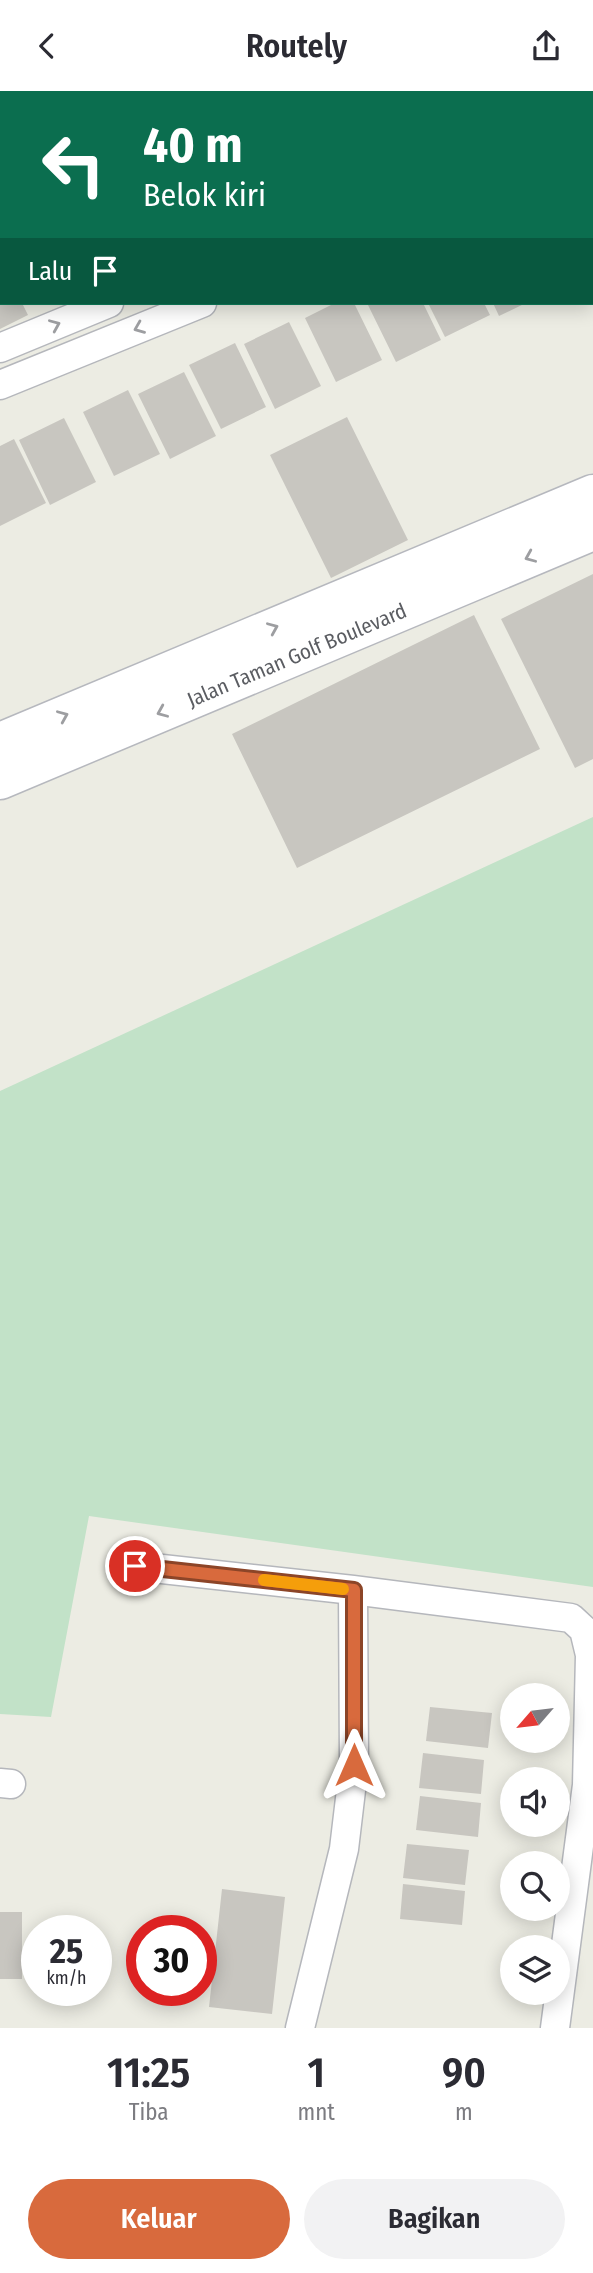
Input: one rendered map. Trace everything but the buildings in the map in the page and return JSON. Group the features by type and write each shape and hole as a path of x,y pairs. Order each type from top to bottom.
{"street":[{"path":"0,348 104,305"},
{"path":"0,385 197,305"},
{"name":"Jalan Taman Golf Boulevard","path":"0,742 589,515"},
{"name":"Jalan Taman Golf Boulevard","path":"0,780 589,515"},
{"path":"135,1566 354,1590 571,1618 584,1630 590,1655 587,1785 555,2028"},
{"path":"300,2028 344,1849 354,1765 354,1590"}],"green space":[{"path":"593,817 593,1587 89,1516 51,1717 0,1714 0,1091"}],"slow traffic":[{"path":"264,1580 343,1589"}],"route":[{"path":"135,1566 354,1590 354,1765"}]}
